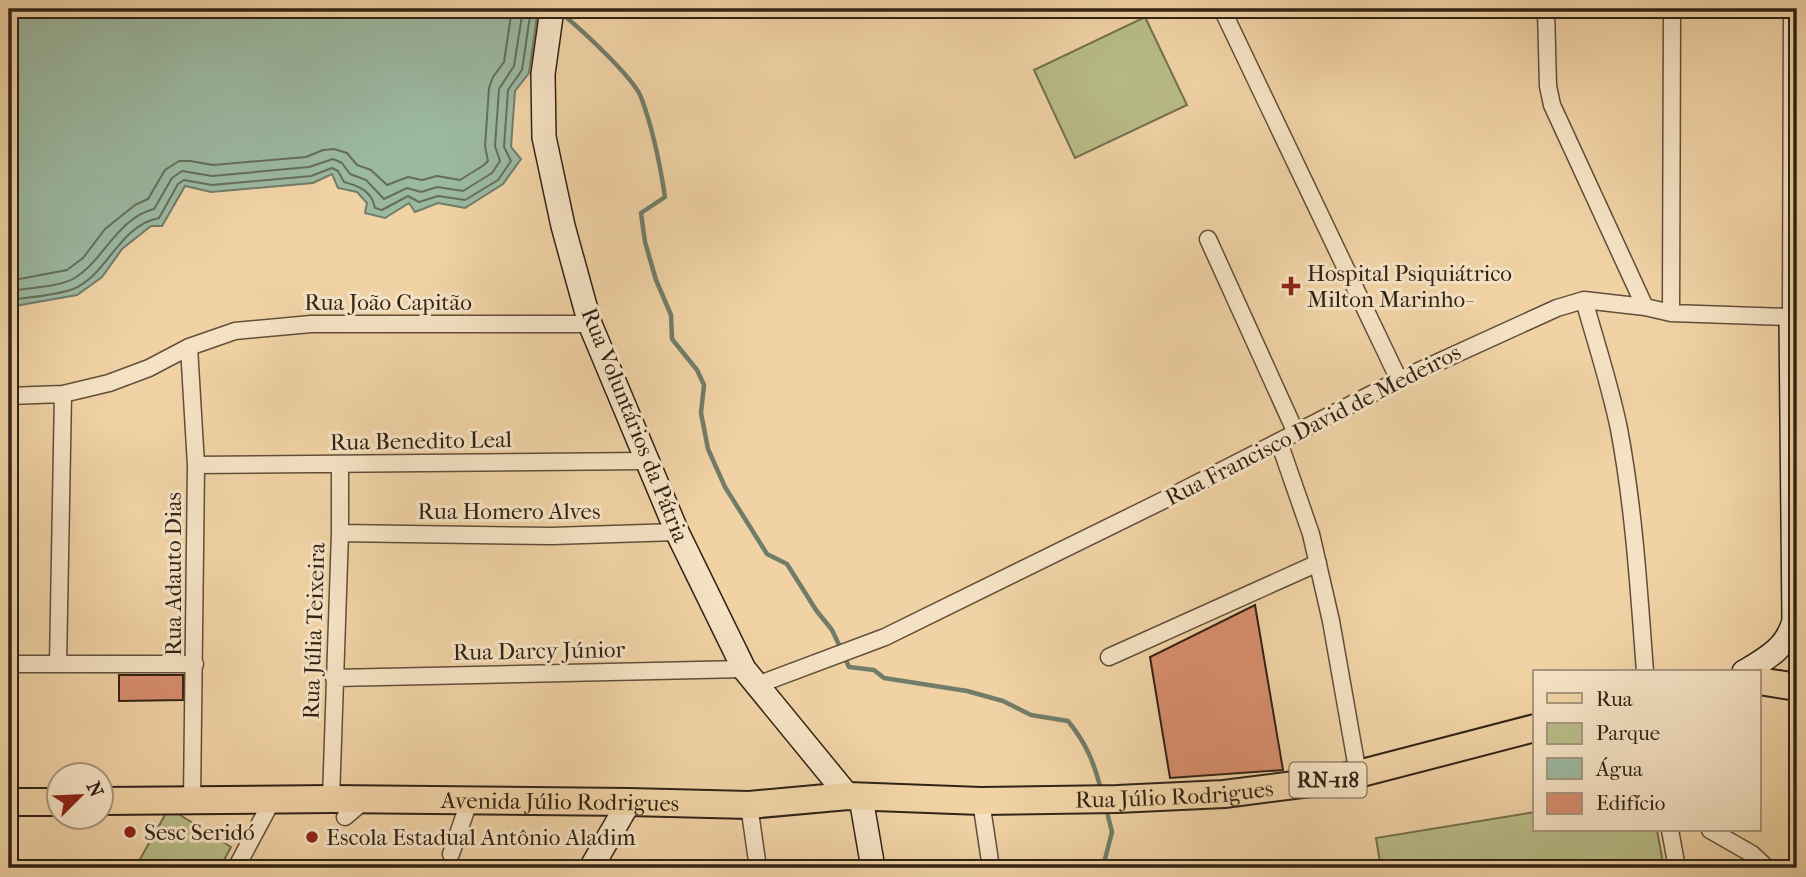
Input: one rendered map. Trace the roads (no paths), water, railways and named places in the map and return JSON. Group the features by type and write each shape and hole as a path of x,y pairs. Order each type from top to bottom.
{"main road":[{"path":"1760,681 1797,687"},
{"name":"Rua Júlio Rodrigues","path":"855,797 981,801 1224,794 1358,774 1533,729"},
{"name":"Avenida Júlio Rodrigues","path":"273,799 347,806 469,802 629,802 749,806 855,797"},
{"name":"RN-118","path":"116,802 273,799"},
{"path":"9,802 46,802"}],"street":[{"name":"Rua Voluntários da Pátria","path":"552,9 543,74 544,137 563,226 590,324 645,461 677,532 751,677 855,797"},
{"path":"1222,9 1399,380"},
{"path":"1546,9 1548,86 1552,104 1646,307"},
{"path":"1671,313 1672,9"},
{"path":"1747,670 1784,644 1791,634 1794,621 1792,9"},
{"path":"1208,239 1296,433"},
{"path":"1584,300 1615,414 1627,480 1645,670"},
{"name":"Rua Francisco David de Medeiros","path":"751,677 832,658 905,628 1399,380 1545,313 1584,300 1646,307 1671,313 1794,317"},
{"name":"Rua João Capitão","path":"9,396 64,394 109,383 149,368 189,347 235,331 311,324 590,324"},
{"name":"Rua Adauto Dias","path":"189,347 196,465 192,800"},
{"path":"58,664 64,394"},
{"path":"1279,442 1311,534 1318,563 1358,774"},
{"name":"Rua Benedito Leal","path":"196,465 645,461"},
{"name":"Rua Júlia Teixeira","path":"340,465 334,678 347,806"},
{"name":"Rua Homero Alves","path":"340,533 552,536 677,532"},
{"path":"1109,657 1318,563"},
{"path":"9,664 195,664"},
{"name":"Rua Darcy Júnior","path":"334,678 751,677"},
{"path":"855,797 873,868"},
{"path":"236,868 273,799"},
{"path":"981,801 991,868"},
{"path":"451,854 469,802"},
{"path":"590,868 629,802"},
{"path":"749,806 758,868"},
{"path":"1670,832 1677,868"},
{"path":"1714,832 1752,854 1767,868"}],"water":[{"path":"9,9 538,9 529,73 515,91 511,147 521,159 503,184 465,208 438,203 415,212 409,203 385,218 365,213 367,203 357,192 338,188 332,174 313,183 211,192 185,186 162,226 151,226 122,249 102,277 77,295 9,307"}],"waterway":[{"path":"558,11 591,39 641,97 656,147 665,197 641,213 645,242 656,280 671,315 672,339 697,370 704,385 701,413 708,449 725,487 767,554 787,564 832,630 841,649"},
{"path":"844,656 849,667 874,670 884,678 967,691 1003,701 1031,715 1068,721 1089,753 1101,790"},
{"path":"1106,808 1112,832 1104,863 1106,868"}],"place":[{"name":"Hospital Psiquiátrico Milton Marinho-","path":"1291,286"},
{"name":"Sesc Seridó","path":"130,832"},
{"name":"Escola Estadual Antônio Aladim","path":"312,837"}]}
